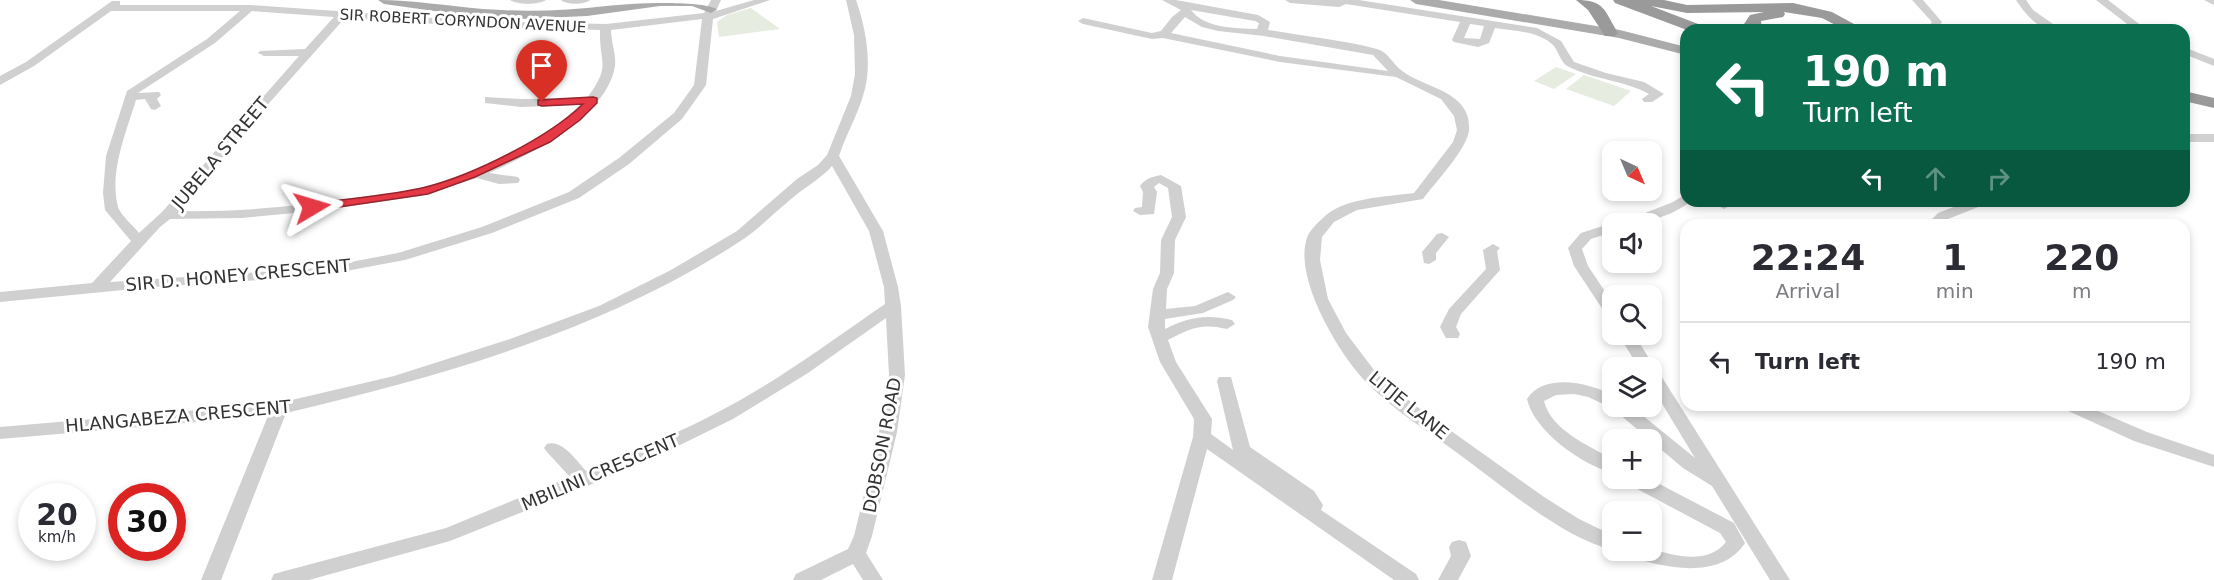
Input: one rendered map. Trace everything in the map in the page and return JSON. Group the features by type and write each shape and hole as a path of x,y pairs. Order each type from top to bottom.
{"highway":[{"path":"1583,0 1594,7 1608,29"},
{"path":"1607,0 1680,29"},
{"path":"1620,0 1685,24"},
{"path":"1641,0 1687,9 1793,7 1827,15 1845,24"},
{"path":"1752,24 1755,18 1770,14 1786,14 1815,19 1826,24"},
{"path":"2190,97 2214,102"},
{"path":"2190,107 2214,112"}],"main road":[{"path":"384,0 499,14 532,15 604,11 667,1 693,2 712,6"},
{"path":"1416,0 1656,36 1680,43"},
{"path":"1608,29 1680,49"}],"street":[{"path":"0,81 30,64 121,0"},
{"path":"514,0 541,0"},
{"path":"566,0 585,0"},
{"name":"SIR ROBERT CORYNDON AVENUE","path":"109,9 250,8 481,24 606,27 701,16 712,6 765,0"},
{"path":"833,156 839,133 858,94 861,49 856,15 851,0"},
{"path":"1167,0 1184,9 1258,18 1265,22 1262,31 1264,33 1377,52 1398,74"},
{"path":"1290,0 1330,4 1345,1 1537,31 1557,43 1570,64 1603,76 1640,84 1658,94 1648,99"},
{"path":"1917,0 1930,12 1937,22 1936,24"},
{"path":"2021,0 2029,12 2046,24"},
{"path":"2101,0 2134,24"},
{"path":"2208,0 2214,2"},
{"name":"SIR D. HONEY CRESCENT","path":"0,297 319,272 400,257 487,230 574,195 624,161 678,116 700,85 712,6"},
{"path":"139,241 112,210 110,193 112,156 133,91 189,55 250,8"},
{"path":"1165,34 1184,9"},
{"name":"JUBELA STREET","path":"96,288 139,241 167,215 342,15"},
{"path":"1466,20 1458,40 1470,44 1485,41 1490,29 1488,22"},
{"path":"1083,21 1152,36 1165,34 1176,39 1235,48 1280,59 1384,75 1398,74"},
{"path":"206,27 227,27"},
{"path":"167,215 210,217 352,202 428,190 475,172 546,140 576,118 593,101 607,77 611,58 605,35 606,27"},
{"path":"264,53 308,52"},
{"path":"2190,53 2214,63"},
{"path":"171,54 189,55"},
{"name":"LITJE LANE","path":"1398,74 1445,96 1460,116 1463,130 1459,142 1418,196 1353,207 1329,219 1315,236 1313,260 1320,299 1339,335 1371,378 1410,410 1538,502 1572,524 1602,538"},
{"path":"147,82 158,82 178,75"},
{"path":"131,97 155,95 151,99 155,106"},
{"path":"489,100 521,103 593,101"},
{"path":"2190,138 2214,138"},
{"name":"DOBSON ROAD","path":"833,156 876,231 891,287 897,375 888,432 863,536 856,554"},
{"name":"HLANGABEZA CRESCENT","path":"0,432 279,409 397,381 516,343 604,309 676,273 742,234 802,182 824,168 833,156"},
{"path":"475,172 499,180 513,180"},
{"path":"1140,211 1149,211 1151,207 1147,186 1152,181 1161,179 1174,186 1179,217 1168,240 1167,273 1160,289 1156,327 1168,362 1203,419 1202,437 1162,580"},
{"path":"1655,213 1680,203"},
{"path":"1940,219 1966,207"},
{"path":"1602,230 1586,236 1575,248 1581,266 1602,298"},
{"path":"1429,260 1430,252 1442,237"},
{"path":"1452,334 1448,327 1454,312 1493,270 1490,250 1493,248"},
{"path":"1157,315 1198,310 1228,297"},
{"name":"MBILINI CRESCENT","path":"281,580 450,534 669,444 727,415 802,369 893,306"},
{"path":"1160,338 1186,323 1199,319 1227,324"},
{"path":"1225,381 1242,450 1308,496 1314,505 1311,512"},
{"path":"1602,396 1577,388 1556,388 1535,399 1536,408 1558,435 1602,461"},
{"path":"1662,391 1779,580"},
{"path":"211,580 279,409"},
{"path":"2081,411 2103,423 2154,443 2214,461"},
{"path":"1633,417 1689,463 1718,481"},
{"path":"1202,437 1409,580"},
{"path":"553,448 584,480"},
{"path":"1653,489 1727,528 1736,543 1731,554 1714,564 1677,562 1662,558"},
{"path":"1448,580 1461,556 1459,547"},
{"path":"803,580 856,554 873,580"}],"shaded area":[{"path":"751,8 780,29 719,37 717,22 727,15"},
{"path":"1556,67 1576,74 1554,89 1534,81"},
{"path":"1584,75 1631,91 1614,106 1566,89"}],"route":[{"path":"312,207 428,190 471,175 546,140 576,118 593,101 542,102"}]}
